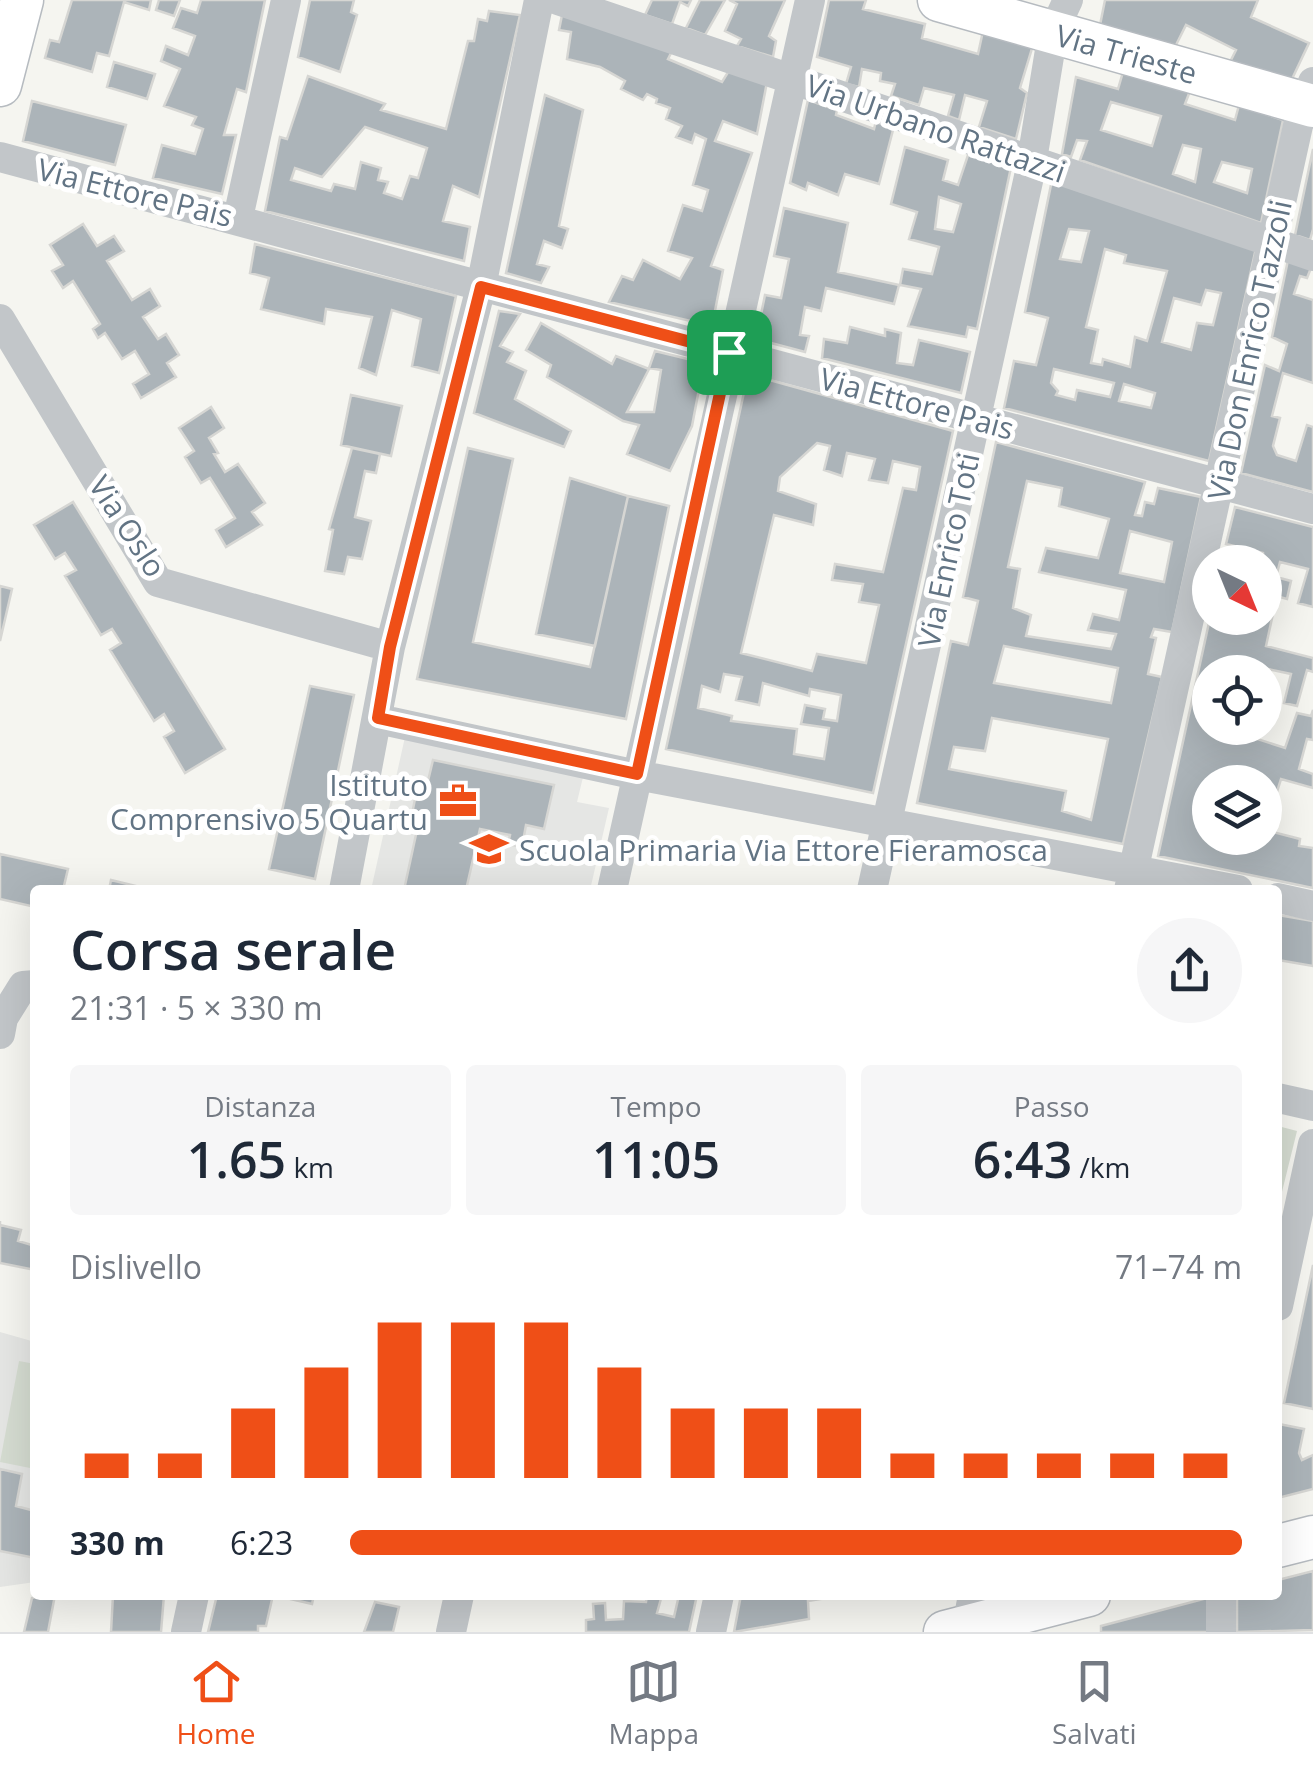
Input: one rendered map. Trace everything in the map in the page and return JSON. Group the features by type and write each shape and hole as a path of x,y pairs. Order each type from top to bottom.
{"street":[{"path":"0,85 22,0"},
{"path":"238,218 286,0"},
{"path":"345,885 390,647 481,287 539,0"},
{"name":"Via Urbano Rattazzi","path":"558,0 1313,256"},
{"path":"613,885 810,0"},
{"name":"Via Trieste","path":"939,0 1061,16 1310,97"},
{"name":"Via Enrico Toti","path":"873,885 977,419 1061,16"},
{"name":"Via Don Enrico Tazzoli","path":"1131,879 1272,242 1310,97"},
{"name":"Via Ettore Pais","path":"0,157 1313,509"},
{"name":"Via Oslo","path":"0,319 158,582 390,647"},
{"path":"378,718 637,774 823,808 1131,879 1189,885"},
{"path":"1282,899 1313,906"},
{"path":"0,1034 3,1018 23,986 30,985"},
{"path":"1282,1099 1313,1106"},
{"path":"1282,1287 1313,1144"},
{"path":"1282,1545 1313,1537"},
{"path":"186,1632 193,1600"},
{"path":"451,1632 458,1600"},
{"path":"710,1632 718,1600"},
{"path":"962,1621 1065,1600"},
{"path":"1221,1600 1221,1632"}],"shaded area":[{"name":"Scuola Primaria Via Ettore Fieramosca","path":"405,737 584,773 577,802 609,808 591,885 372,885"},
{"path":"1282,1127 1297,1131 1282,1192"},
{"path":"0,1332 30,1341 30,1583 0,1587"},
{"path":"19,1361 30,1363 30,1468 0,1462"}],"building":[{"path":"72,0 151,0 149,10 124,2 109,56 97,53 92,72 45,58 50,40 59,42"},
{"path":"159,0 180,0 174,16 156,10"},
{"path":"201,0 265,0 246,92 237,89 224,135 236,135 222,194 153,178 162,145 195,154 203,129 192,125 196,117 164,106 180,69 161,61 166,46 188,55 195,36 173,28 181,8 197,13"},
{"path":"310,0 354,0 351,12 357,15 340,72 298,57"},
{"path":"652,0 691,0 688,6 680,2 672,24 645,15"},
{"path":"700,0 725,0 705,35 686,28"},
{"path":"729,0 785,0 769,36 776,41 773,57 737,46 741,39 725,31 737,4"},
{"path":"829,0 866,0 863,9 925,24 922,38 978,54 983,31 1033,45 1020,88 1027,93 1016,139 979,127 987,101 965,95 959,120 948,116 954,95 924,88 919,105 891,96 895,84 880,81 881,73 862,69 859,87 846,84 851,67 817,57"},
{"path":"1105,0 1258,0 1251,17 1309,43 1292,79 1230,62 1236,50 1186,25 1175,47 1100,25"},
{"path":"489,11 520,15 479,197 453,186 443,221 470,227 464,261 265,211 280,137 287,139 308,76 385,104 381,110 446,129 468,41 474,41 478,19 487,21","holes":["365,127 427,148 418,178 410,176 402,199 384,193 388,182 378,180 381,168 361,162 355,189 334,184 331,191 291,180 295,168 322,177"]},
{"path":"562,15 672,51 668,59 722,82 730,69 767,82 757,134 723,121 715,141 752,153 711,266 723,270 712,326 609,302 622,276 633,280 643,260 680,279 692,258 668,251 683,205 702,211 708,190 693,185 706,139 695,134 692,143 676,137 682,126 666,119 670,108 656,103 657,99 647,94 643,100 621,89 625,81 600,67 567,59 571,32 559,30"},
{"path":"114,62 155,74 147,99 107,87"},
{"path":"1123,72 1190,91 1185,104 1235,120 1239,105 1283,120 1261,223 1080,160 1087,141 1077,140 1071,157 1062,154 1076,77 1118,89","holes":["1111,102 1161,116 1152,146 1101,130","1183,145 1201,149 1195,182 1173,174","1222,162 1252,169 1247,193 1214,182"]},
{"path":"545,95 583,110 559,226 568,229 562,248 544,241 537,264 549,267 541,283 506,273"},
{"path":"808,100 874,129 876,121 893,130 879,184 845,174 838,195 808,183 806,190 790,183"},
{"path":"32,101 126,125 115,165 23,141"},
{"path":"905,147 948,160 943,180 958,185 969,152 1011,167 977,329 968,327 966,337 908,326 921,289 900,285 903,269 932,274 939,247 909,239 917,212 891,204","holes":["939,197 961,204 953,232 935,229"]},
{"path":"1313,149 1313,229 1310,240 1295,235"},
{"path":"1052,180 1256,248 1209,461 1004,408 1014,361 1036,365 1048,318 1025,312","holes":["1069,229 1089,231 1081,262 1060,259","1105,249 1126,255 1124,263 1167,271 1147,341 1135,337 1130,367 1103,359 1102,365 1091,363 1098,330 1086,327","1206,290 1221,293 1213,325 1197,323 1191,350 1162,342 1174,298 1201,305","1054,369 1114,383 1110,397 1077,390 1075,400 1056,395 1058,391 1051,383","1124,384 1155,393 1151,408 1119,401"]},
{"path":"784,208 848,223 838,272 899,285 894,304 826,288 821,311 805,307 800,335 809,336 805,352 756,339 765,295 781,298 789,259 774,256"},
{"path":"83,224 97,246 114,236 124,251 107,261 132,300 150,289 160,306 143,317 158,339 166,334 179,355 167,363 176,377 141,398 133,384 149,374 135,351 122,359 105,333 98,338 93,329 100,324 73,281 63,288 52,271 63,265 50,245"},
{"path":"255,244 456,296 439,373 412,366 421,319 392,310 376,375 359,368 372,317 326,309 324,324 261,309 269,278 250,273"},
{"path":"1288,260 1311,268 1307,278 1300,276 1294,294 1313,300 1313,383 1283,373 1272,416 1280,418 1273,446 1277,455 1296,461 1307,425 1313,427 1313,492 1241,473 1265,365 1279,371 1287,344 1272,337"},
{"path":"499,311 520,314 500,346 513,352 507,362 526,371 515,399 571,431 564,447 474,413"},
{"path":"541,323 612,364 616,356 649,369 627,412 654,412 661,370 649,368 655,351 704,363 692,426 670,471 627,454 639,425 623,421 547,377 551,365 526,350"},
{"path":"850,327 885,336 885,329 901,333 897,363 913,365 919,340 970,352 961,393 822,358 824,339 847,343"},
{"path":"748,374 953,431 873,793 666,749","holes":["817,443 830,446 824,470 842,476 847,453 875,459 869,480 888,483 893,461 920,467 916,490 903,488 883,572 835,564 832,580 863,584 859,602 879,605 866,663 817,654 812,671 741,653 774,515 813,525 816,504 778,491 780,477","724,674 742,677 736,700 759,705 763,683 809,696 810,689 841,695 837,721 823,719 825,709 805,705 801,724 829,728 824,759 794,754 797,729 731,721 732,716 698,708 702,686 720,692"]},
{"path":"351,395 402,406 391,456 341,445"},
{"path":"211,407 224,428 209,438 218,453 214,454 225,472 238,464 265,503 252,512 262,525 226,547 216,530 235,518 210,478 201,483 185,457 194,451 179,428"},
{"path":"996,442 1145,482 1135,515 1142,516 1145,502 1154,504 1158,488 1201,497 1172,632 1154,629 1151,637 1156,638 1148,674 1162,677 1123,844 917,803 951,641 968,645 978,601 963,597","holes":["1027,481 1062,488 1059,506 1109,519 1098,558 1046,548 1039,572 1126,590 1119,620 1093,614 1088,630 1116,634 1111,649 1026,636 1031,615 1013,608 1020,569 1008,567","1130,531 1172,542 1164,582 1120,573","1004,646 1118,668 1111,703 994,683","992,718 1108,739 1091,820 1062,811 1066,791 949,769 954,747 985,751"]},
{"path":"352,448 380,454 376,473 365,471 355,517 371,521 362,559 348,557 344,574 325,571 333,530 329,529"},
{"path":"468,448 513,459 473,642 590,667 628,496 669,506 626,719 417,679"},
{"path":"570,478 628,496 595,646 536,634"},
{"path":"73,502 225,749 185,773 164,737 174,731 164,714 154,721 110,650 121,643 112,629 101,635 65,576 76,570 65,553 55,559 34,525"},
{"path":"1235,507 1313,527 1313,607 1298,603 1308,569 1282,562 1282,545 1226,544"},
{"path":"1282,579 1291,581 1287,599 1282,598"},
{"path":"0,586 12,589 0,641"},
{"path":"1206,635 1268,635 1266,646 1313,658 1313,672 1307,670 1297,706 1284,703 1291,674 1282,672 1282,655 1202,655"},
{"path":"310,686 354,695 315,879 269,869"},
{"path":"1192,700 1192,745 1285,748 1297,713 1311,716 1313,710 1313,740 1307,739 1299,769 1313,774 1313,788 1282,779 1282,765 1192,765 1192,855 1282,855 1282,834 1300,839 1299,846 1313,848 1313,888 1158,856"},
{"path":"433,760 554,785 544,829 526,825 522,847 508,844 510,835 480,829 467,885 405,885 420,816 412,814 418,784 427,785"},
{"path":"0,854 68,869 64,885 30,885 30,906 0,899"},
{"path":"1282,916 1313,921 1313,966 1282,961"},
{"path":"0,1225 21,1230 18,1241 30,1245 30,1269 0,1263"},
{"path":"1313,1265 1313,1409 1284,1403"},
{"path":"1282,1425 1304,1429 1299,1453 1302,1460 1313,1455 1313,1489 1282,1497"},
{"path":"0,1469 22,1474 16,1506 30,1510 30,1557 0,1551"},
{"path":"1313,1571 1313,1630 1237,1632 1237,1600 1282,1600 1282,1579"},
{"path":"32,1600 54,1600 48,1632 24,1632"},
{"path":"113,1600 164,1600 161,1632 111,1632"},
{"path":"216,1600 272,1600 266,1626 258,1626 258,1632 208,1632"},
{"path":"661,1600 657,1613 674,1617 678,1600 696,1600 689,1632 586,1632 586,1620 594,1619 593,1604 605,1603 606,1620 623,1619 624,1601"},
{"path":"740,1600 814,1600 808,1601 809,1619 734,1632"},
{"path":"1207,1600 1210,1632 1101,1632 1101,1626"},
{"path":"375,1602 399,1607 393,1632 364,1632"}],"place":[{"name":"Istituto Comprensivo 5 Quartu","path":"458,801"},
{"name":"Scuola Primaria Via Ettore Fieramosca","path":"489,849"}],"route":[{"path":"481,287 729,352 637,774 378,718 390,647 481,287"}]}
